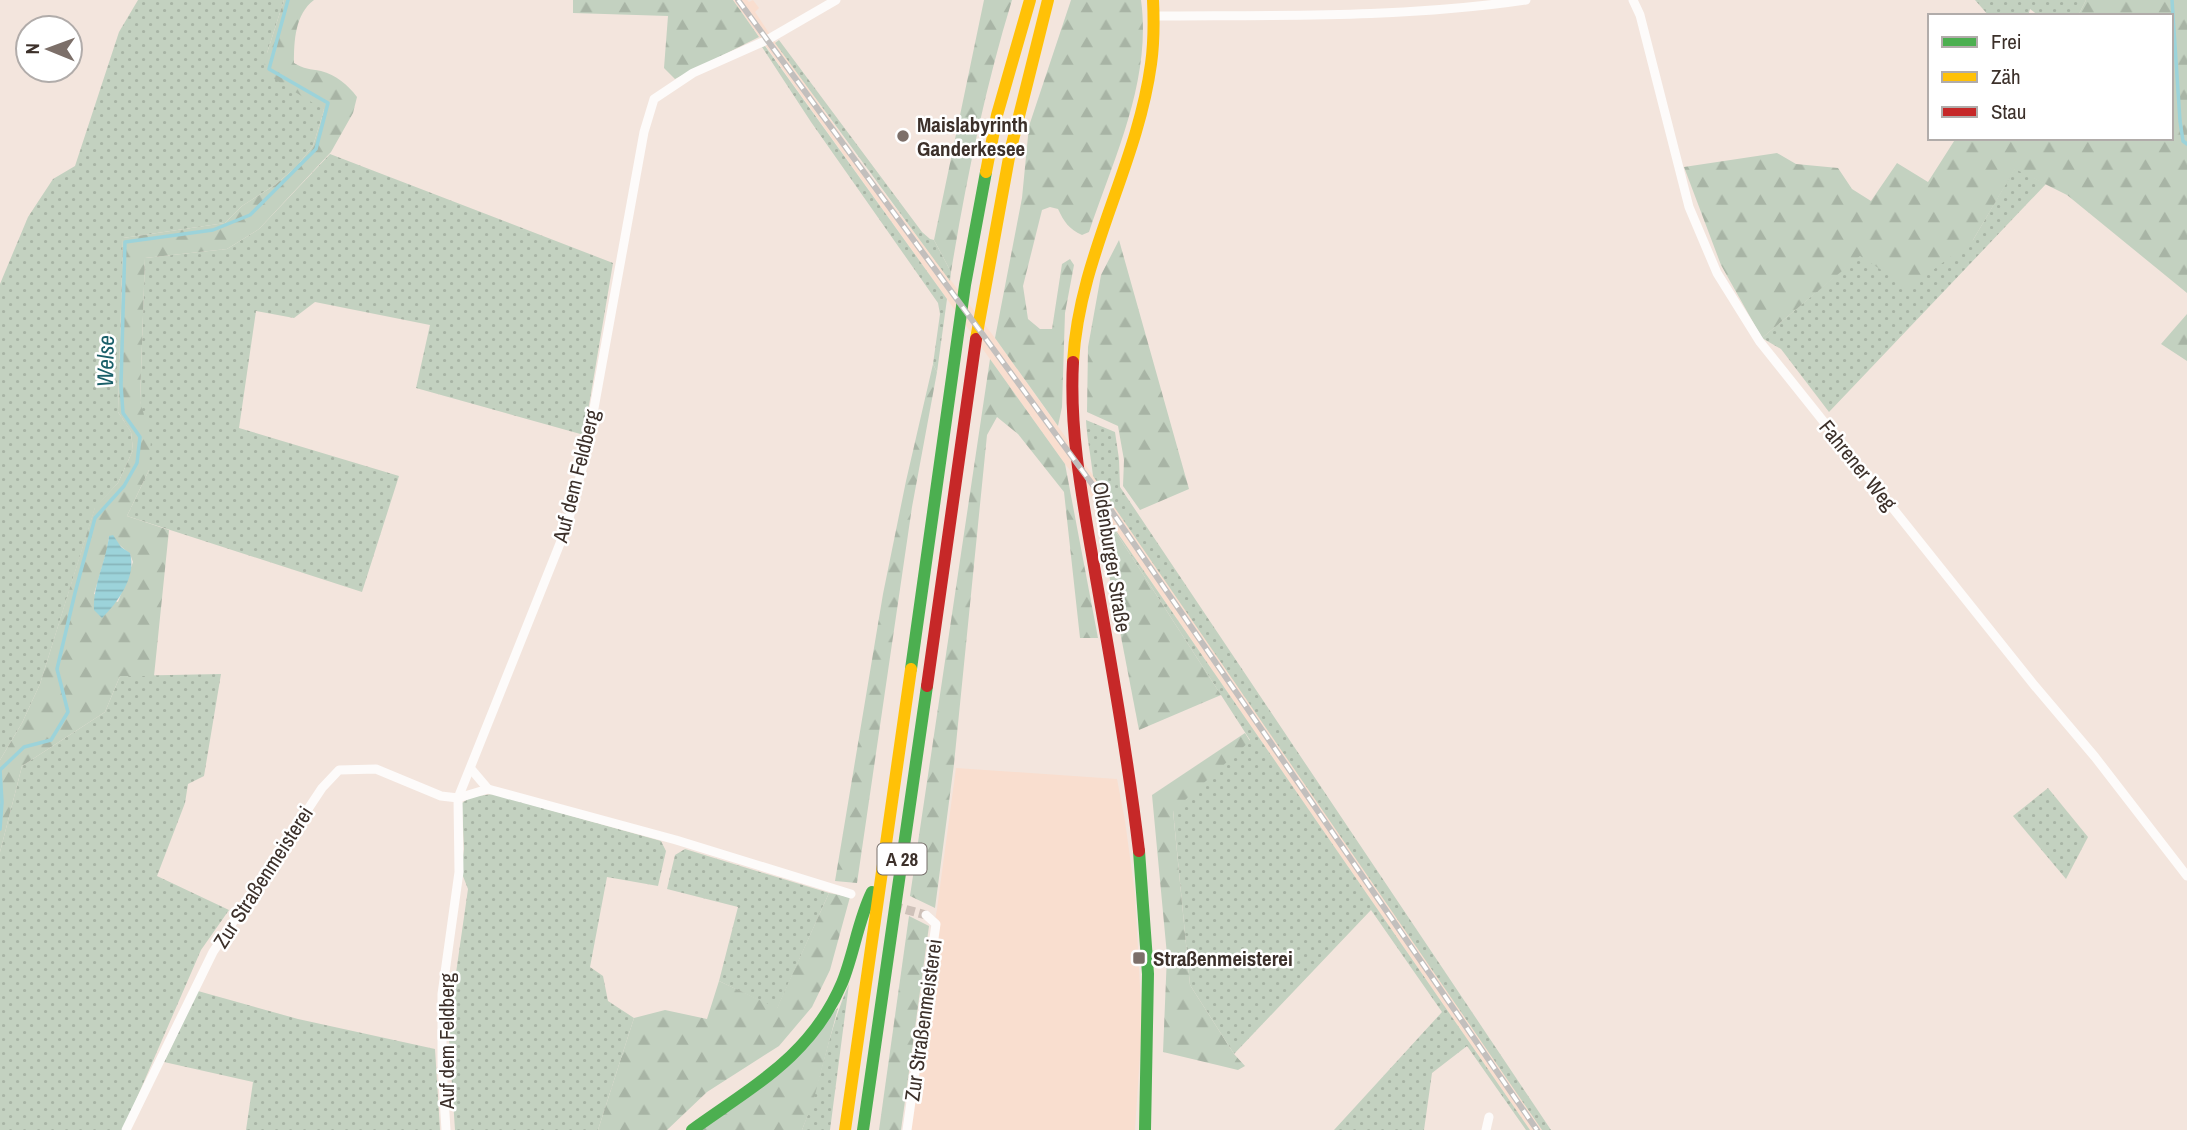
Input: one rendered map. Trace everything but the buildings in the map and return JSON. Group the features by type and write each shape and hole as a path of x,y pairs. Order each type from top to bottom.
{"main road":[{"name":"A 28","path":"845,1130 965,285 997,115 1030,0"},
{"name":"A 28","path":"863,1130 981,307 1013,134 1048,0"},
{"name":"Oldenburger Straße","path":"1145,1130 1147,966 1142,881 1125,752 1073,430 1072,369 1076,327 1094,250 1143,111 1151,68 1153,0"},
{"path":"692,1130 789,1060 817,1028 844,981 867,902 881,874"}],"street":[{"name":"Auf dem Feldberg","path":"446,1130 442,994 458,872 458,798 567,526 584,458 644,132 654,99 693,73 767,40 836,0"},
{"path":"1154,16 1314,14 1477,7 1526,0"},
{"name":"Fahrener Weg","path":"1633,0 1640,15 1689,207 1717,273 1760,342 2039,691 2095,757 2187,876"},
{"name":"Zur Straßenmeisterei","path":"126,1130 213,952 322,788 339,770 376,769 441,796 458,798"},
{"path":"471,769 488,789"},
{"path":"458,798 488,789 676,840 851,894"},
{"name":"Zur Straßenmeisterei","path":"907,1130 936,924 926,915"},
{"path":"1486,1130 1489,1117"}],"shaded area":[{"path":"733,0 753,0 759,8 755,12 867,171 995,338 1124,519 1542,1130 1530,1130 1099,506 1065,464"},
{"path":"956,768 1117,779 1135,894 1142,1024 1135,1130 904,1130 918,1016 937,909"}],"green space":[{"path":"138,0 284,0 267,53 324,110 313,146 296,167 275,185 242,206 225,223 123,238 118,412 131,432 133,450 118,483 95,508 40,684 22,723 0,760 0,284 28,217 53,179 75,166 119,32"},
{"path":"284,0 314,0 299,20 294,63 326,73 346,85 357,97 353,113 331,152 259,229 227,249 145,258 140,401 151,439 149,470 127,516 169,530 154,676 120,676 105,712 22,766 0,852 0,760 22,723 40,684 95,507 118,483 133,450 131,432 118,412 123,238 225,223 242,206 275,185 296,167 313,146 324,110 263,72","holes":["109,536 130,554 133,562 118,602 94,594"]},
{"path":"573,0 733,0 759,37 675,79 664,68 668,16 573,13"},
{"path":"984,0 1012,0 977,135 951,272 934,240"},
{"path":"1071,0 1141,0 1143,30 1141,60 1129,118 1089,232 1082,235 1074,230 1058,209 1050,207 1042,210 1023,286 1028,319 1040,329 1052,329 1062,264 1070,259 1074,265 1065,313 1062,407 1058,426 995,338 1022,198 1029,126"},
{"path":"1975,0 2086,0 2079,14 2036,14 2030,9 2029,14 1987,14"},
{"path":"2086,0 2187,0 2187,293 2067,195 2015,169 1973,240 1909,288 1860,256 1762,338 1721,265 1684,167 1777,153 1796,164 1838,168 1852,189 1871,201 1897,163 1928,182 1955,140 2173,140 2173,14 2079,14"},
{"path":"779,40 922,232 934,240 951,272 950,281 775,43"},
{"path":"765,46 947,299 937,372 933,364 940,314 938,303 811,122 762,47"},
{"path":"330,154 613,263 584,435 416,388 430,325 315,302 294,318 256,311 239,428 399,476 362,592 127,516 149,470 140,401 145,258 227,249 259,229"},
{"path":"2015,168 2046,184 1829,412 1781,349 1762,338 1860,255 1973,240"},
{"path":"1119,240 1189,489 1140,510 1123,486 1124,460 1118,426 1087,412 1088,347 1101,275"},
{"path":"2187,314 2187,361 2161,344"},
{"path":"990,359 1065,464 1098,638 1080,638 1064,492 1018,434 997,417 987,435 954,764 935,908 910,896"},
{"path":"933,364 937,372 912,507 857,883 835,881 883,594"},
{"path":"1086,420 1115,432 1120,487 1551,1130 1542,1130 1093,476"},
{"path":"1099,506 1530,1130 1526,1130 1467,1046 1432,1073 1424,1130 1334,1130 1442,1012 1371,910 1234,1054 1190,985 1173,810 1250,740"},
{"path":"1099,506 1221,695 1139,730 1101,533"},
{"path":"221,674 204,776 188,784 185,803 157,876 229,910 201,950 123,1130 0,1130 0,852 22,766 105,712 120,676"},
{"path":"1245,733 1250,741 1173,811 1190,985 1234,1054 1245,1066 1238,1070 1163,1052 1167,955 1152,795"},
{"path":"2048,788 2088,837 2066,879 2013,816"},
{"path":"493,794 661,841 666,851 658,886 607,877 590,967 603,976 608,1001 634,1018 598,1130 455,1130 449,1039 468,889 461,871 464,849 462,803 471,797"},
{"path":"685,849 829,893 777,1009 719,981 738,907 667,889 675,855"},
{"path":"829,893 850,897 830,970 812,1007 779,1046 707,1092 667,1130 598,1130 634,1018 665,1010 707,1019 719,981 777,1008"},
{"path":"909,916 929,926 901,1130 879,1130"},
{"path":"849,984 830,1130 802,1130 835,1020"},
{"path":"198,991 298,1019 435,1049 440,1130 246,1130 253,1082 164,1062"},
{"path":"838,1008 813,1102 802,1130 698,1130"}],"water":[{"path":"113,535 121,547 130,553 131,571 124,589 102,618 94,610 94,600 109,536"}],"waterway":[{"name":"Welse","path":"0,829 0,770 24,747 51,740 68,712 57,669 95,518 124,486 137,463 140,437 123,413 121,385 125,242 213,230 250,215 316,149 328,103 269,69 288,0"},
{"path":"2172,0 2173,14"},
{"path":"2173,15 2180,121 2183,141 2187,144"}],"tunnel":[{"path":"893,906 926,915"}],"railway":[{"path":"738,0 1106,503 1537,1130"}],"traffic: fast":[{"path":"911,669 965,285 986,172"},
{"path":"863,1130 927,686"},
{"path":"1139,851 1148,974 1145,1130"},
{"path":"692,1130 778,1067 814,1031 842,983 872,892"}],"traffic: slow":[{"path":"986,172 997,115 1030,0"},
{"path":"976,339 1010,152 1048,0"},
{"path":"1073,362 1086,285 1144,102 1153,48 1153,0"},
{"path":"845,1130 911,669"}],"traffic: jam":[{"path":"927,686 976,339"},
{"path":"1073,362 1073,417 1078,471 1139,851"}],"place":[{"name":"Maislabyrinth Ganderkesee","path":"903,136"},
{"name":"Straßenmeisterei","path":"1139,958"}]}
